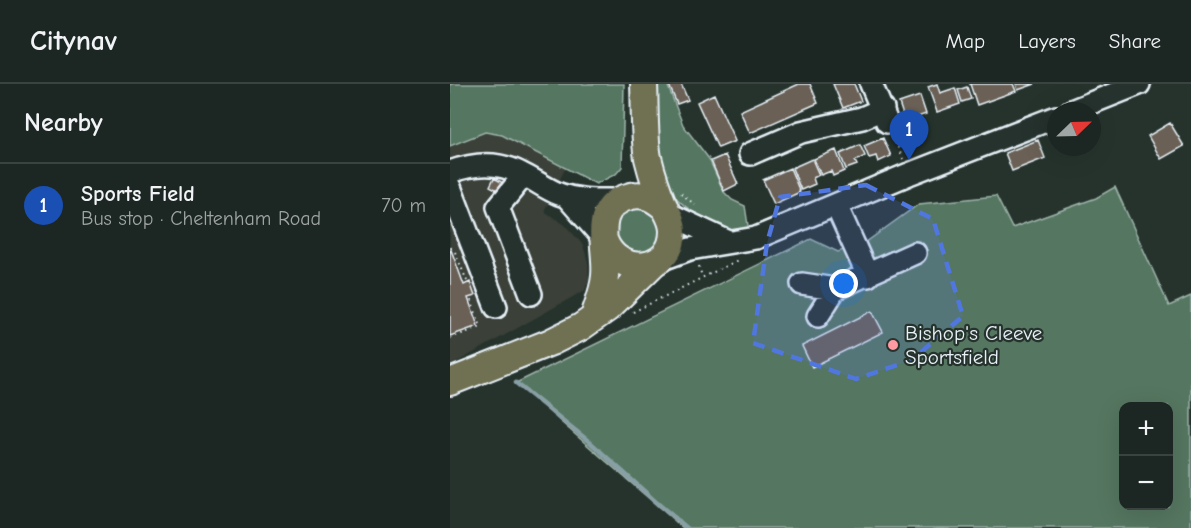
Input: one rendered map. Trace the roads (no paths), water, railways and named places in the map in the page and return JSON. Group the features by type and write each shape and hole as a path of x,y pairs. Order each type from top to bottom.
{"main road":[{"path":"450,382 551,342 581,327 608,308 667,252 673,238 670,204 647,155 644,84"},
{"path":"621,200 647,155"},
{"path":"594,317 605,277 604,219 612,206 633,195 647,196 670,204"},
{"path":"603,239 609,252 618,261 640,266 656,261"}],"street":[{"path":"750,154 801,132 862,118 885,116 871,84"},
{"path":"1094,102 1139,84"},
{"path":"656,261 694,249 756,238 909,174 1047,120"},
{"path":"450,172 470,165 483,164 524,175 566,196 621,200"},
{"path":"524,175 498,207 531,294"},
{"path":"450,187 488,302"},
{"path":"566,196 603,239"},
{"path":"670,204 695,227 729,242"},
{"path":"836,204 868,276"},
{"path":"802,285 835,289 915,253"},
{"path":"818,316 835,289"}],"waterway":[{"path":"516,383 591,443 687,528"}],"place":[{"name":"Sports Field","path":"909,160"},
{"name":"Bishop's Cleeve Sportsfield","path":"893,345"}]}
